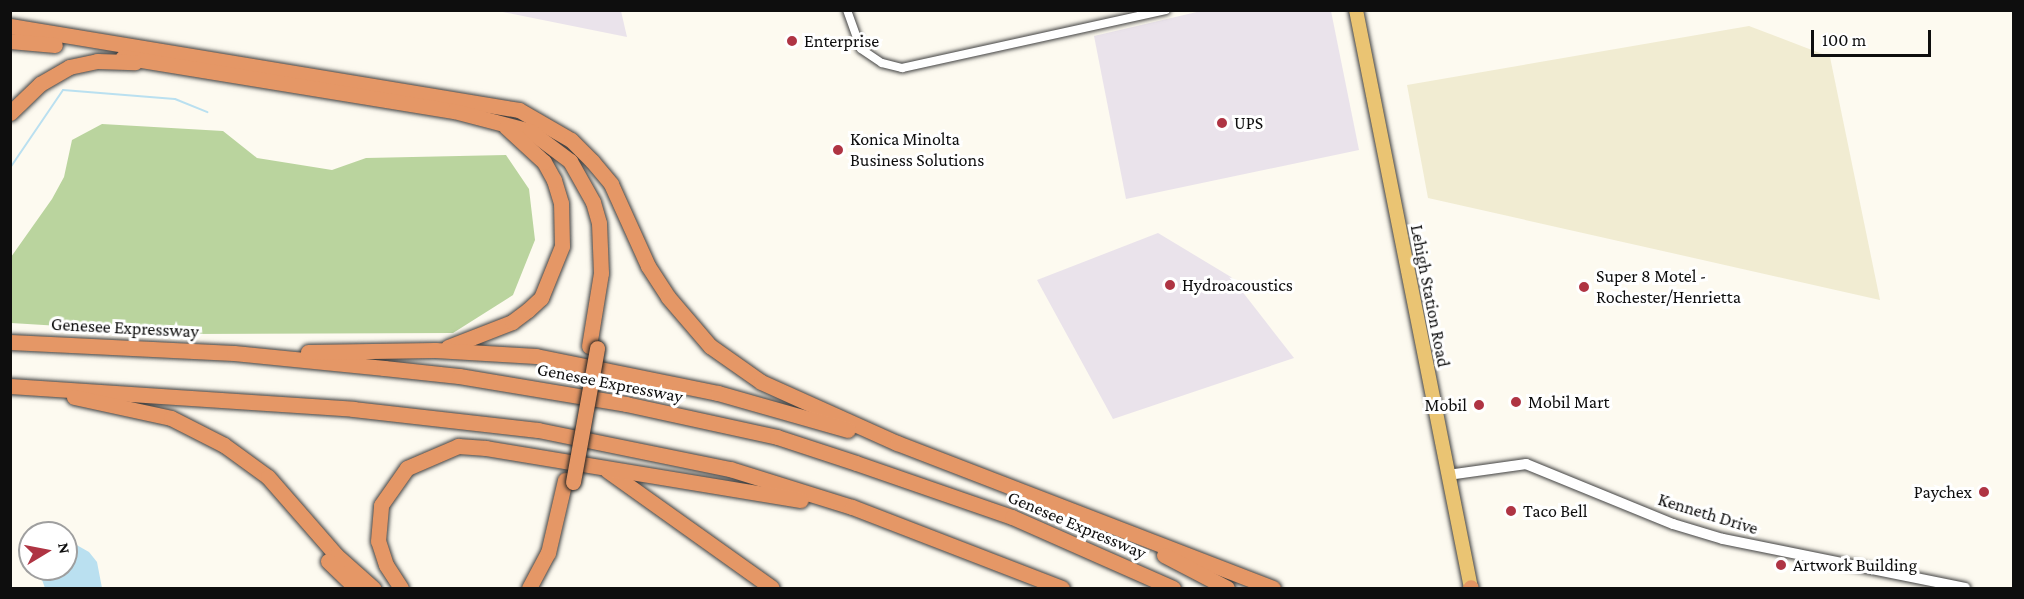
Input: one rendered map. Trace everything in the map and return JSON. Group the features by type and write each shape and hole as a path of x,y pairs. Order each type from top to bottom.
{"highway":[{"path":"10,26 45,35 491,103 544,121 592,161 611,184 648,266 688,323 710,346 761,382 897,443 1273,588"},
{"path":"10,35 45,35"},
{"path":"10,41 150,62 499,121 530,131 570,161 593,202 602,247 593,347"},
{"path":"10,113 40,84 69,67 97,61 150,62"},
{"path":"491,103 542,126 561,140 576,156 601,197 611,246 556,560 542,588"},
{"path":"435,350 513,322 541,298 559,255 563,226 554,180 544,162 499,121"},
{"name":"Genesee Expressway","path":"10,342 234,353 459,376 626,404 777,437 1012,517 1173,588"},
{"path":"234,353 435,350 559,361 718,393 897,443"},
{"path":"14,386 171,418 224,445 275,485 336,555 373,588"},
{"path":"14,386 353,409 538,430 729,470 852,507 1062,588"},
{"path":"401,588 386,566 378,542 381,505 407,468 458,446 852,507"},
{"path":"603,468 772,588"},
{"path":"529,588 549,553 569,481"},
{"path":"275,485 327,560 356,588"},
{"path":"1103,523 1227,588"}],"main road":[{"name":"Lehigh Station Road","path":"1356,10 1471,588"}],"street":[{"path":"847,10 855,41 861,49 882,63 902,68 1166,10"},
{"name":"Kenneth Drive","path":"1448,475 1526,464 1673,524 1723,539 1965,588"}],"shaded area":[{"path":"498,11 621,11 627,37"},
{"path":"1201,11 1331,11 1359,150 1126,199 1094,36"},
{"path":"1749,26 1830,57 1880,300 1428,198 1407,85"},
{"path":"1158,233 1231,277 1294,358 1113,419 1037,280"}],"green space":[{"path":"102,124 223,131 257,158 332,170 366,158 506,155 529,189 535,240 513,295 453,333 191,334 11,323 11,257 52,199 64,177 72,140"}],"water":[{"path":"78,546 89,552 97,562 102,588 45,588 42,581 78,581"}],"waterway":[{"path":"10,168 63,90 175,99 208,112"}],"place":[{"name":"Enterprise","path":"792,41"},
{"name":"UPS","path":"1222,123"},
{"name":"Konica Minolta Business Solutions","path":"838,150"},
{"name":"Hydroacoustics","path":"1170,285"},
{"name":"Super 8 Motel - Rochester/Henrietta","path":"1584,287"},
{"name":"Mobil Mart","path":"1516,402"},
{"name":"Mobil","path":"1479,405"},
{"name":"Paychex","path":"1984,492"},
{"name":"Taco Bell","path":"1511,511"},
{"name":"Artwork Building","path":"1781,565"}]}
